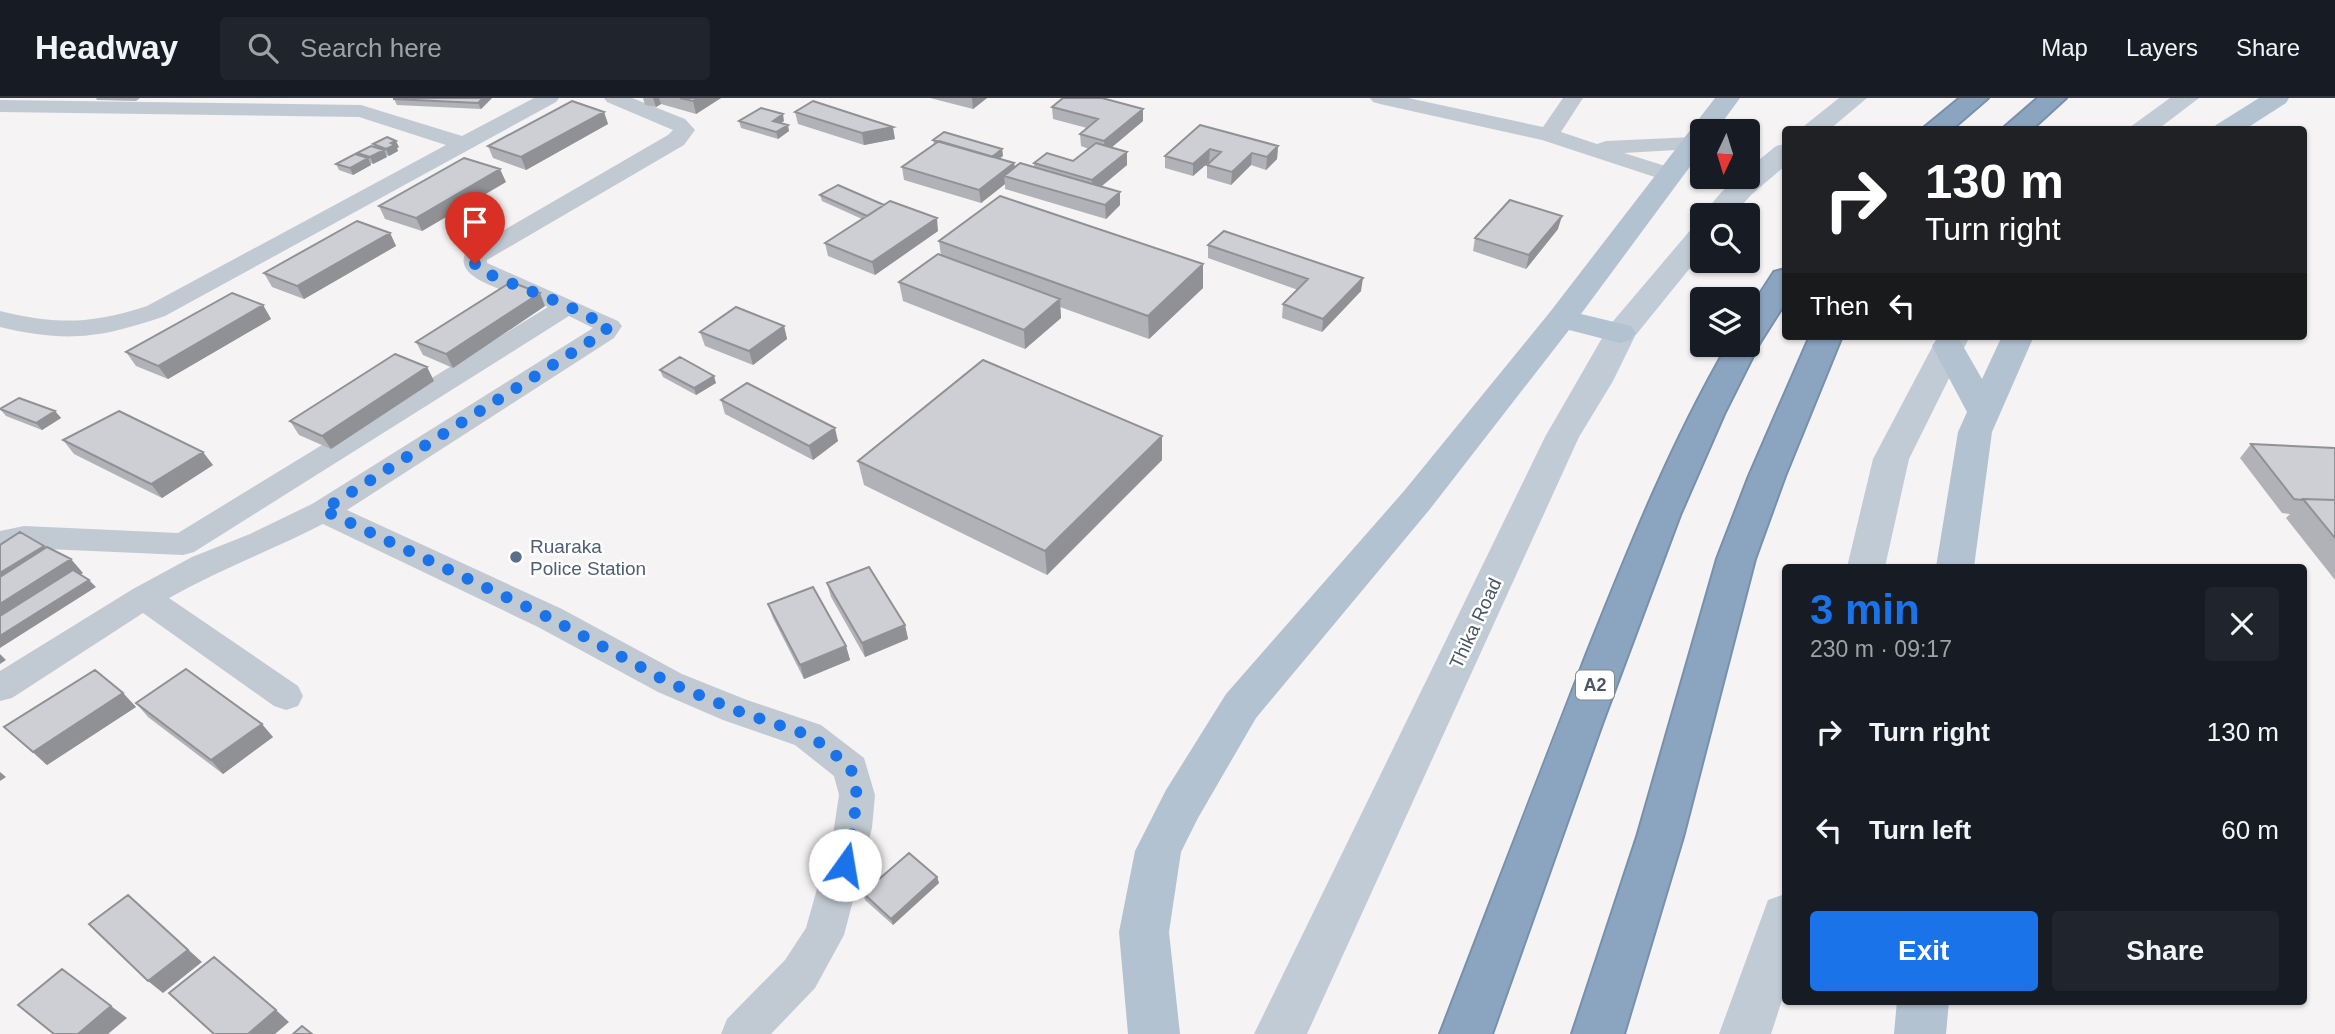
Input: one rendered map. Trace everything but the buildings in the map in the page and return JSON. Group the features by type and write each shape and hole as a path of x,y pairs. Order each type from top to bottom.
{"highway":[{"path":"1939,126 1976,98"},
{"path":"2019,126 2054,98"},
{"path":"1760,318 1782,283"},
{"path":"1598,1034 1660,837 1736,559 1767,476 1824,340"},
{"name":"A2","path":"1466,1034 1667,501 1717,390 1737,357"}],"main road":[{"path":"1712,119 1728,98"},
{"path":"1817,126 1855,98"},
{"path":"2144,126 2187,98"},
{"path":"2232,126 2277,98"},
{"path":"1154,1034 1144,932 1158,851 1182,804 1241,706 1417,500 1561,319 1690,147"},
{"path":"1729,203 1742,188 1782,155"},
{"name":"Thika Road","path":"1280,1034 1562,437 1596,381 1620,333 1690,249"},
{"path":"1561,319 1620,333"},
{"path":"1955,564 1975,432 2016,340"},
{"path":"1951,341 1984,412"},
{"path":"1867,564 1891,459 1951,341"},
{"path":"1745,1034 1782,925"},
{"path":"1920,1034 1923,1005"}],"street":[{"path":"0,319 57,332 89,330 118,324 156,311 549,98"},
{"path":"0,542 24,537 56,537 193,555 261,542 323,510 605,332 608,326 568,306 481,271 475,264 475,257 676,140 684,130 678,123 614,98"},
{"path":"1380,98 1548,135 1670,175"},
{"path":"1548,135 1573,98"},
{"path":"0,106 368,105 464,144"},
{"path":"1591,148 1690,143"},
{"path":"0,688 144,597 193,555 568,306"},
{"path":"323,510 550,618 670,683 735,710 808,735 851,769 857,795 853,828 824,935 800,974 742,1034"},
{"path":"144,597 286,696"}],"place":[{"name":"Ruaraka Police Station","path":"516,557"}],"route":[{"path":"475,264 481,271 568,306 608,326 605,332 323,510 550,618 670,683 735,710 808,735 829,749 851,769 857,795 845,865"}]}
